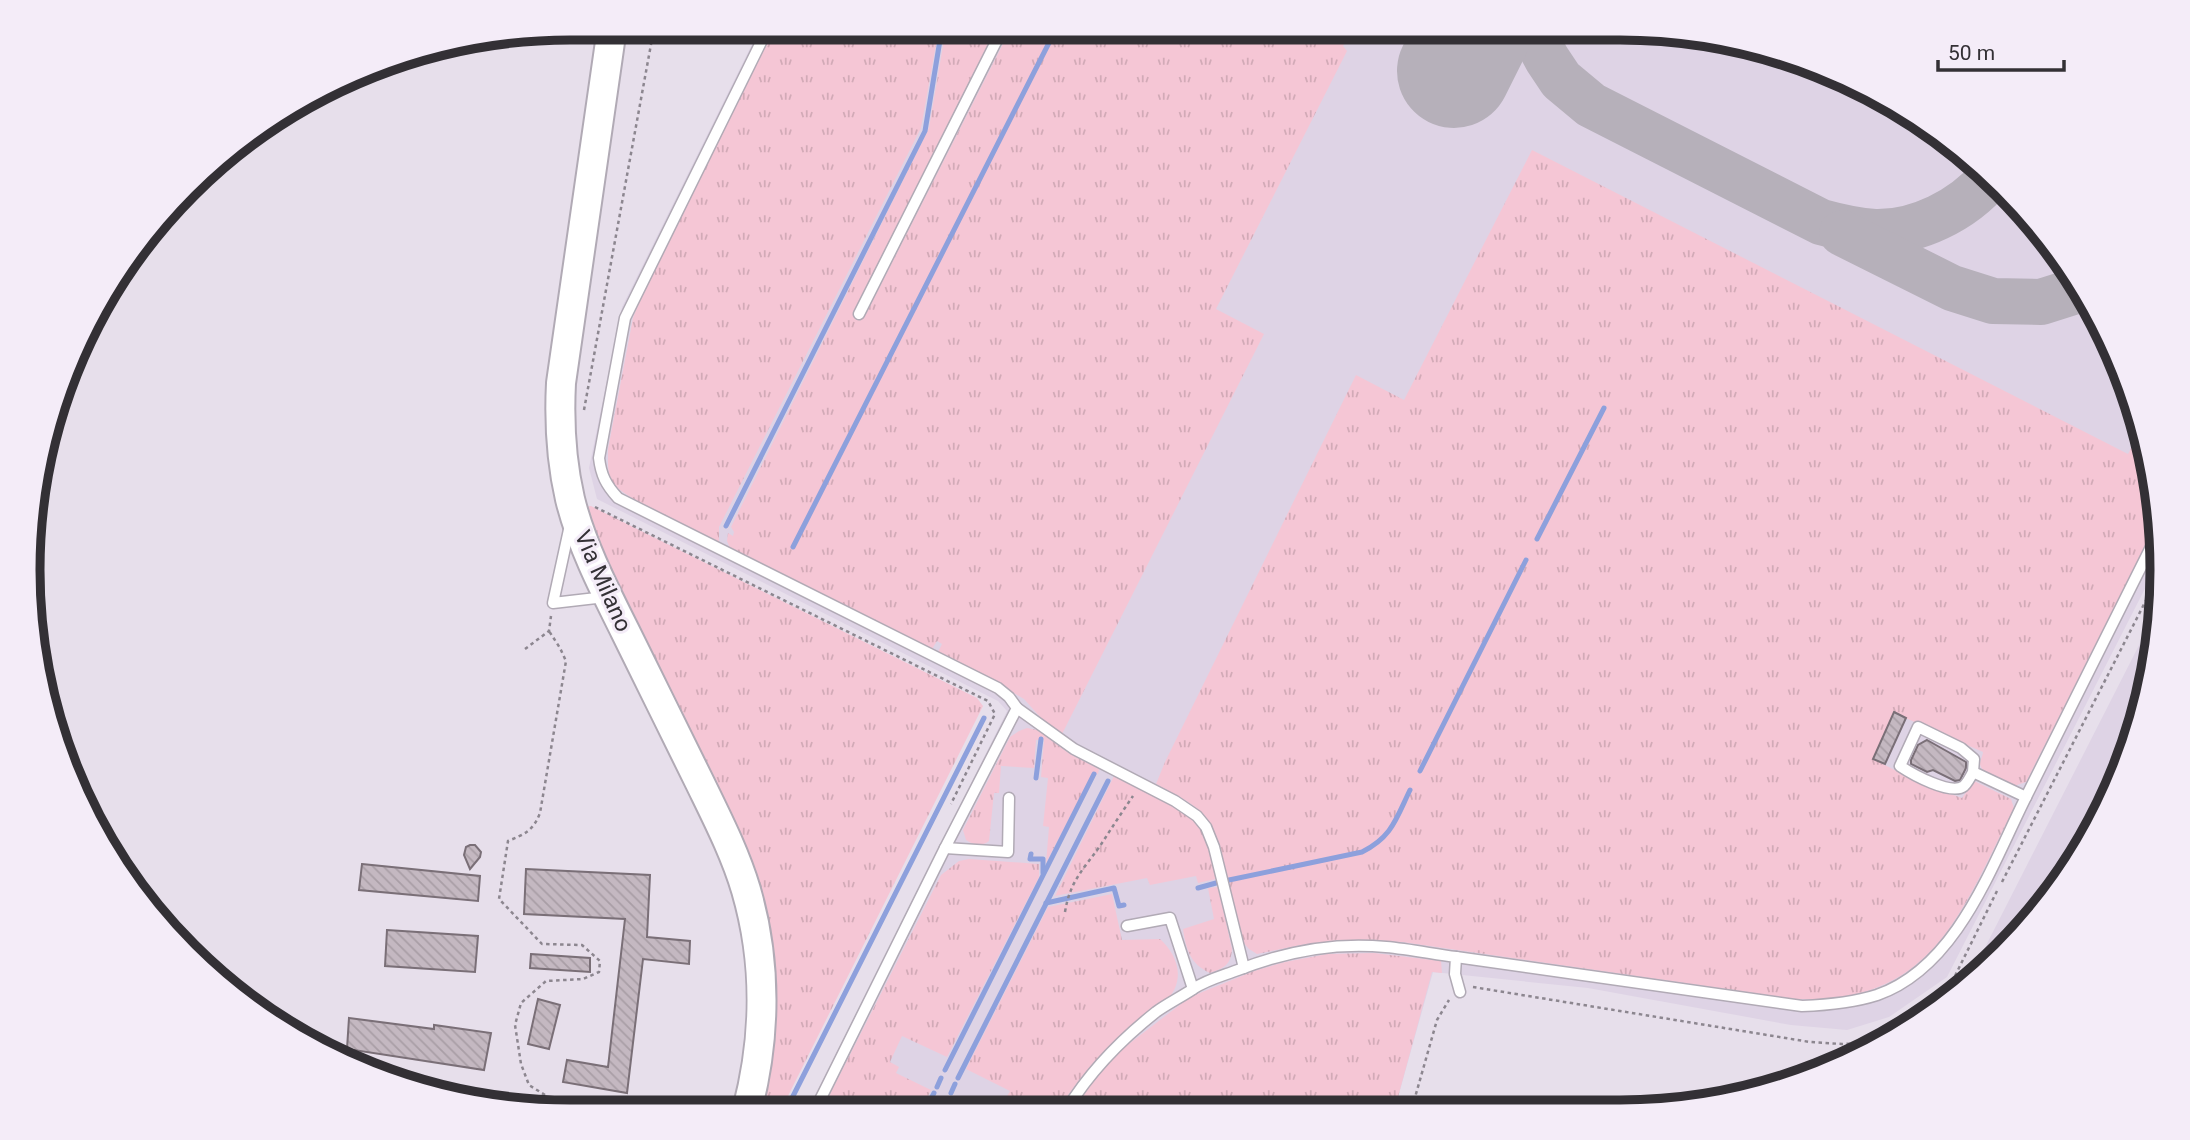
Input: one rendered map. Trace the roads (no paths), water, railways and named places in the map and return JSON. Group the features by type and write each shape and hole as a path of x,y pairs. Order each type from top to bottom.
{"street":[{"name":"Via Milano","path":"610,40 561,383 564,469 573,511 608,596 723,831 746,891 759,954 762,1002 757,1066 749,1100"}],"lane":[{"path":"762,40 625,318 599,458 601,474 618,498 998,688 1017,708 1074,749 1175,801 1197,816 1206,827 1214,848 1244,968"},
{"path":"859,314 997,40"},
{"path":"573,511 553,603 608,596"},
{"path":"1073,1100 1091,1075 1156,1012 1193,989 1244,968 1290,954 1348,946 1384,947 1802,1006 1836,1005 1879,994 1920,971 1961,925 2149,550"},
{"path":"820,1100 1017,708"},
{"path":"1918,727 1961,748 1974,760 1973,772 1964,786 1954,790 1921,779 1900,766 1918,727"},
{"path":"1973,772 2026,797"},
{"path":"945,848 1007,852 1009,798"},
{"path":"1127,926 1170,918 1193,989"},
{"path":"1456,957 1455,974 1460,992"}],"waterway":[{"path":"726,526 925,131 940,40"},
{"path":"793,547 1050,40"},
{"path":"1537,539 1604,408"},
{"path":"1420,771 1526,560"},
{"path":"791,1100 984,718"},
{"path":"1036,778 1041,739"},
{"path":"945,1070 1094,774"},
{"path":"958,1078 1108,781"},
{"path":"1229,880 1362,852 1387,833 1410,790"},
{"path":"1031,854 1030,859 1043,859 1043,873"},
{"path":"1198,888 1216,883"},
{"path":"1046,903 1114,888 1119,906 1124,905"},
{"path":"937,1087 941,1078"},
{"path":"951,1093 955,1084"},
{"path":"930,1100 934,1093"}]}
